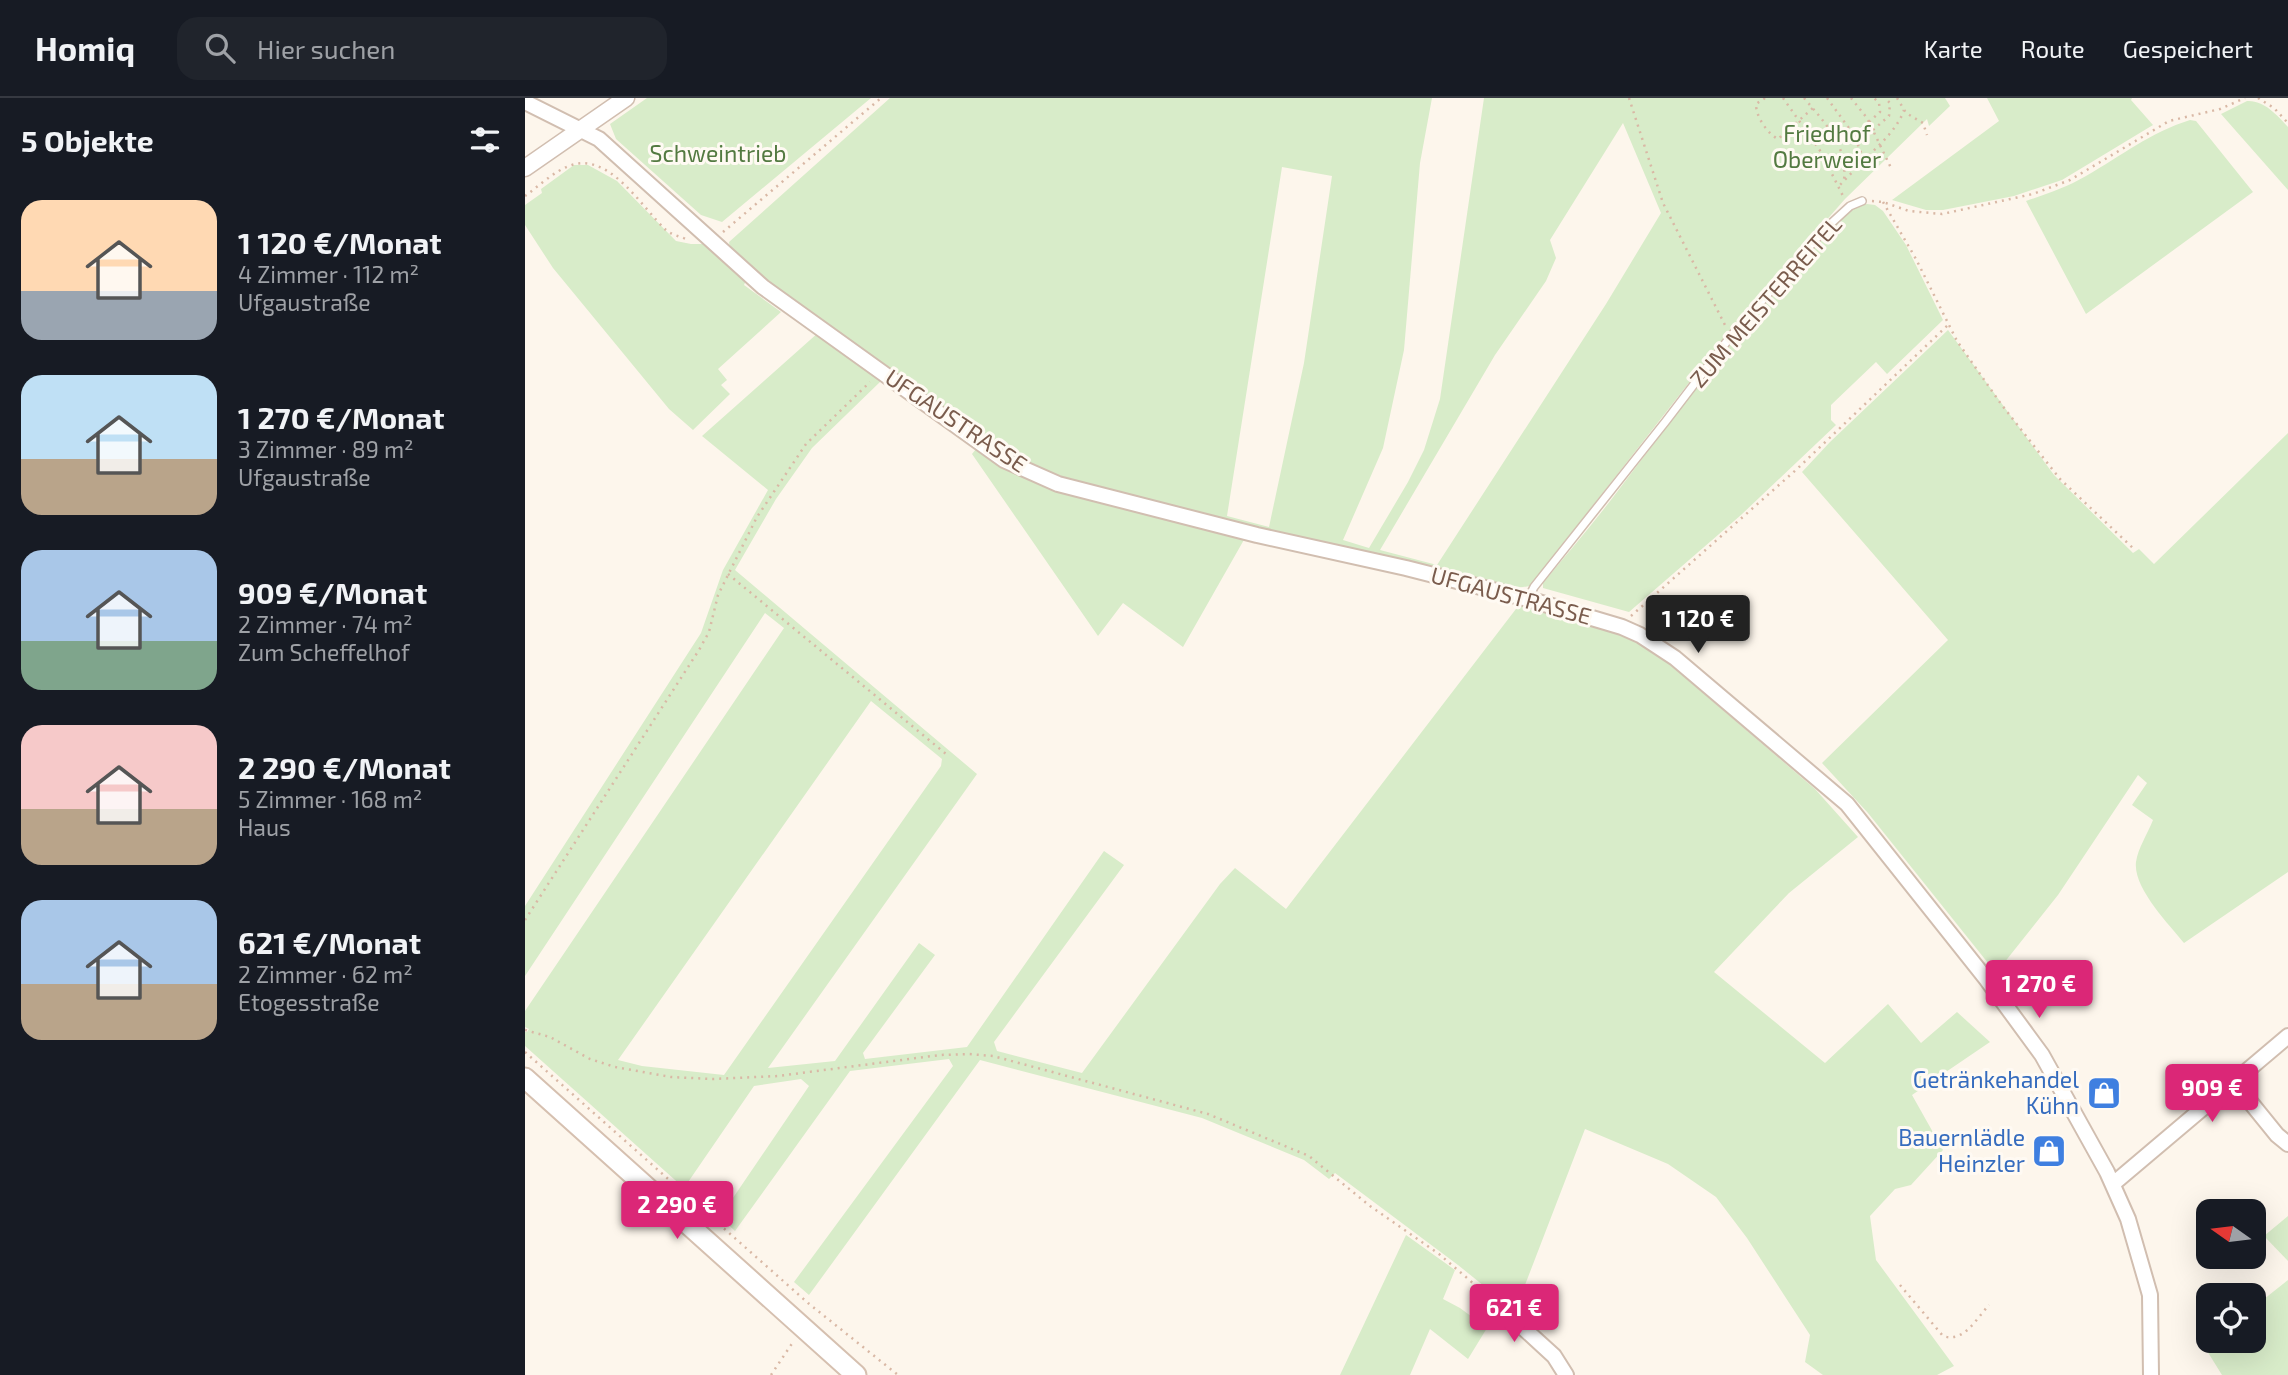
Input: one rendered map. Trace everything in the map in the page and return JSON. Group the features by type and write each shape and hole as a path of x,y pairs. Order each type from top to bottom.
{"main road":[{"path":"525,1078 856,1375"}],"street":[{"path":"525,168 627,98"},
{"name":"UFGAUSTRASSE","path":"525,102 599,139 763,287 1004,460 1058,484 1257,535 1528,598 1622,627 1640,635 1675,658 1847,804 2027,1033 2074,1111 2113,1184 2141,1258 2150,1295 2151,1375"},
{"path":"2113,1184 2288,1036"},
{"path":"2234,1082 2277,1135 2288,1144"},
{"path":"1485,1293 1554,1356 1566,1375"}],"lane":[{"name":"ZUM MEISTERREITEL","path":"1528,598 1731,336 1825,229 1850,206 1862,201"}],"path":[{"path":"713,240 881,98"},
{"path":"1629,98 1663,202 1731,336"},
{"path":"1765,98 1756,104 1756,110 1777,139 1813,108"},
{"path":"1783,98 1821,152 1850,206"},
{"path":"1804,98 1842,149 1846,167 1845,180"},
{"path":"1827,98 1854,135 1864,160"},
{"path":"1851,98 1869,122 1892,170"},
{"path":"1869,122 1880,112 1879,103 1874,98"},
{"path":"1873,130 1889,116 1890,103 1885,98"},
{"path":"1897,98 1904,110 1923,123 1927,135"},
{"name":"ZUM MEISTERREITEL","path":"1862,201 1883,202 1909,211 1942,214 2033,194 2070,180 2169,121 2220,109 2245,98"},
{"path":"2258,98 2274,108 2288,123"},
{"path":"1838,187 1880,144 1900,120 1904,110"},
{"path":"525,197 560,169 573,164 588,164 613,173 669,232 687,239"},
{"path":"1883,202 1916,259 1957,341 2001,404 2060,479 2135,550"},
{"path":"1622,627 1638,608 1797,469 1949,324"},
{"path":"525,920 699,650 709,632 718,595 728,574 757,517 790,466 806,444 882,371"},
{"path":"728,574 946,754"},
{"path":"525,1030 549,1037 590,1059 615,1067 671,1077 713,1079 778,1076 940,1055 969,1054 993,1056 1161,1100 1208,1114 1309,1156 1370,1206 1439,1254 1485,1293"},
{"path":"525,1052 808,1303 898,1375"},
{"path":"1900,1284 1943,1336 1952,1339 1960,1337 1989,1306"},
{"path":"771,1375 803,1327"}],"green space":[{"name":"Schweintrieb","path":"647,98 871,98 722,222 701,215 616,139 610,124"},
{"name":"Friedhof Oberweier","path":"890,98 1432,98 1420,163 1404,350 1383,448 1343,540 1369,548 1424,450 1440,399 1484,98 1945,98 1950,106 1929,126 1927,119 1845,199 1731,329 1530,586 1517,588 1229,521 1082,483 1032,466 984,439 771,286 730,250 729,242","holes":["1623,123 1661,213 1606,304 1437,565 1380,550 1495,355 1546,281 1556,258 1550,240","1282,167 1332,176 1304,363 1269,527 1227,516"]},
{"path":"1987,98 2132,98 2153,125 2062,180 2014,196 1943,210 1926,210 1892,200 1999,121"},
{"path":"2247,101 2265,106 2288,127 2288,190 2221,114"},
{"path":"2190,120 2196,121 2253,192 2086,314 2026,201 2072,184 2149,138"},
{"path":"574,165 588,165 617,181 676,241 708,244 746,280 744,285 781,312 718,369 727,380 721,385 730,394 693,430 669,409 553,268 525,225 525,205 542,193 541,189"},
{"path":"1867,204 1875,205 1883,211 1906,245 1943,320 1887,374 1876,362 1831,405 1831,420 1836,425 1741,515 1629,612 1543,588 1543,583 1766,301 1835,223 1856,208"},
{"path":"1948,330 2054,475 2133,553 2139,549 2154,564 2288,433 2288,872 2184,943 2153,905 2140,883 2137,857 2153,820 2132,805 2147,783 2138,775 2058,895 1996,973 1868,813 1822,763 1948,640 1802,472"},
{"path":"819,332 881,381 812,448 776,499 735,570 977,774 768,1068 835,1061 919,943 935,955 863,1053 865,1059 967,1047 1104,851 1124,865 994,1042 997,1051 1082,1073 1220,884 1235,868 1286,909 1519,605 1611,628 1647,645 1815,789 1858,837 1789,893 1714,972 1825,1063 1888,1004 1921,1043 1957,1012 1990,1042 1912,1095 1943,1150 1911,1185 1895,1189 1870,1216 1876,1260 1954,1366 1937,1375 1823,1375 1805,1362 1810,1335 1747,1238 1716,1197 1668,1164 1585,1129 1515,1311 1335,1173 1329,1179 1304,1160 1202,1118 980,1060 809,1295 794,1282 953,1066 949,1059 850,1071 735,1231 720,1217 809,1086 801,1079 754,1086 684,1188 525,1046 525,1032 529,1029 525,1027 525,1011 784,628 765,613 525,976 525,906 701,633 723,570 768,490 702,436","holes":["871,701 942,759 941,766 724,1075 642,1066 618,1060"]},
{"path":"976,449 1015,472 1245,538 1183,647 1123,603 1098,636 972,454"},
{"path":"2288,1216 2288,1261 2266,1238 2266,1234"},
{"path":"1406,1235 1455,1270 1443,1299 1487,1328 1468,1359 1430,1329 1410,1375 1340,1375"},
{"path":"2288,1280 2288,1375 2222,1375 2208,1353 2266,1353 2266,1297"}],"place":[{"name":"Getränkehandel Kühn","path":"2104,1093"},
{"name":"Bauernlädle Heinzler","path":"2049,1151"}]}
